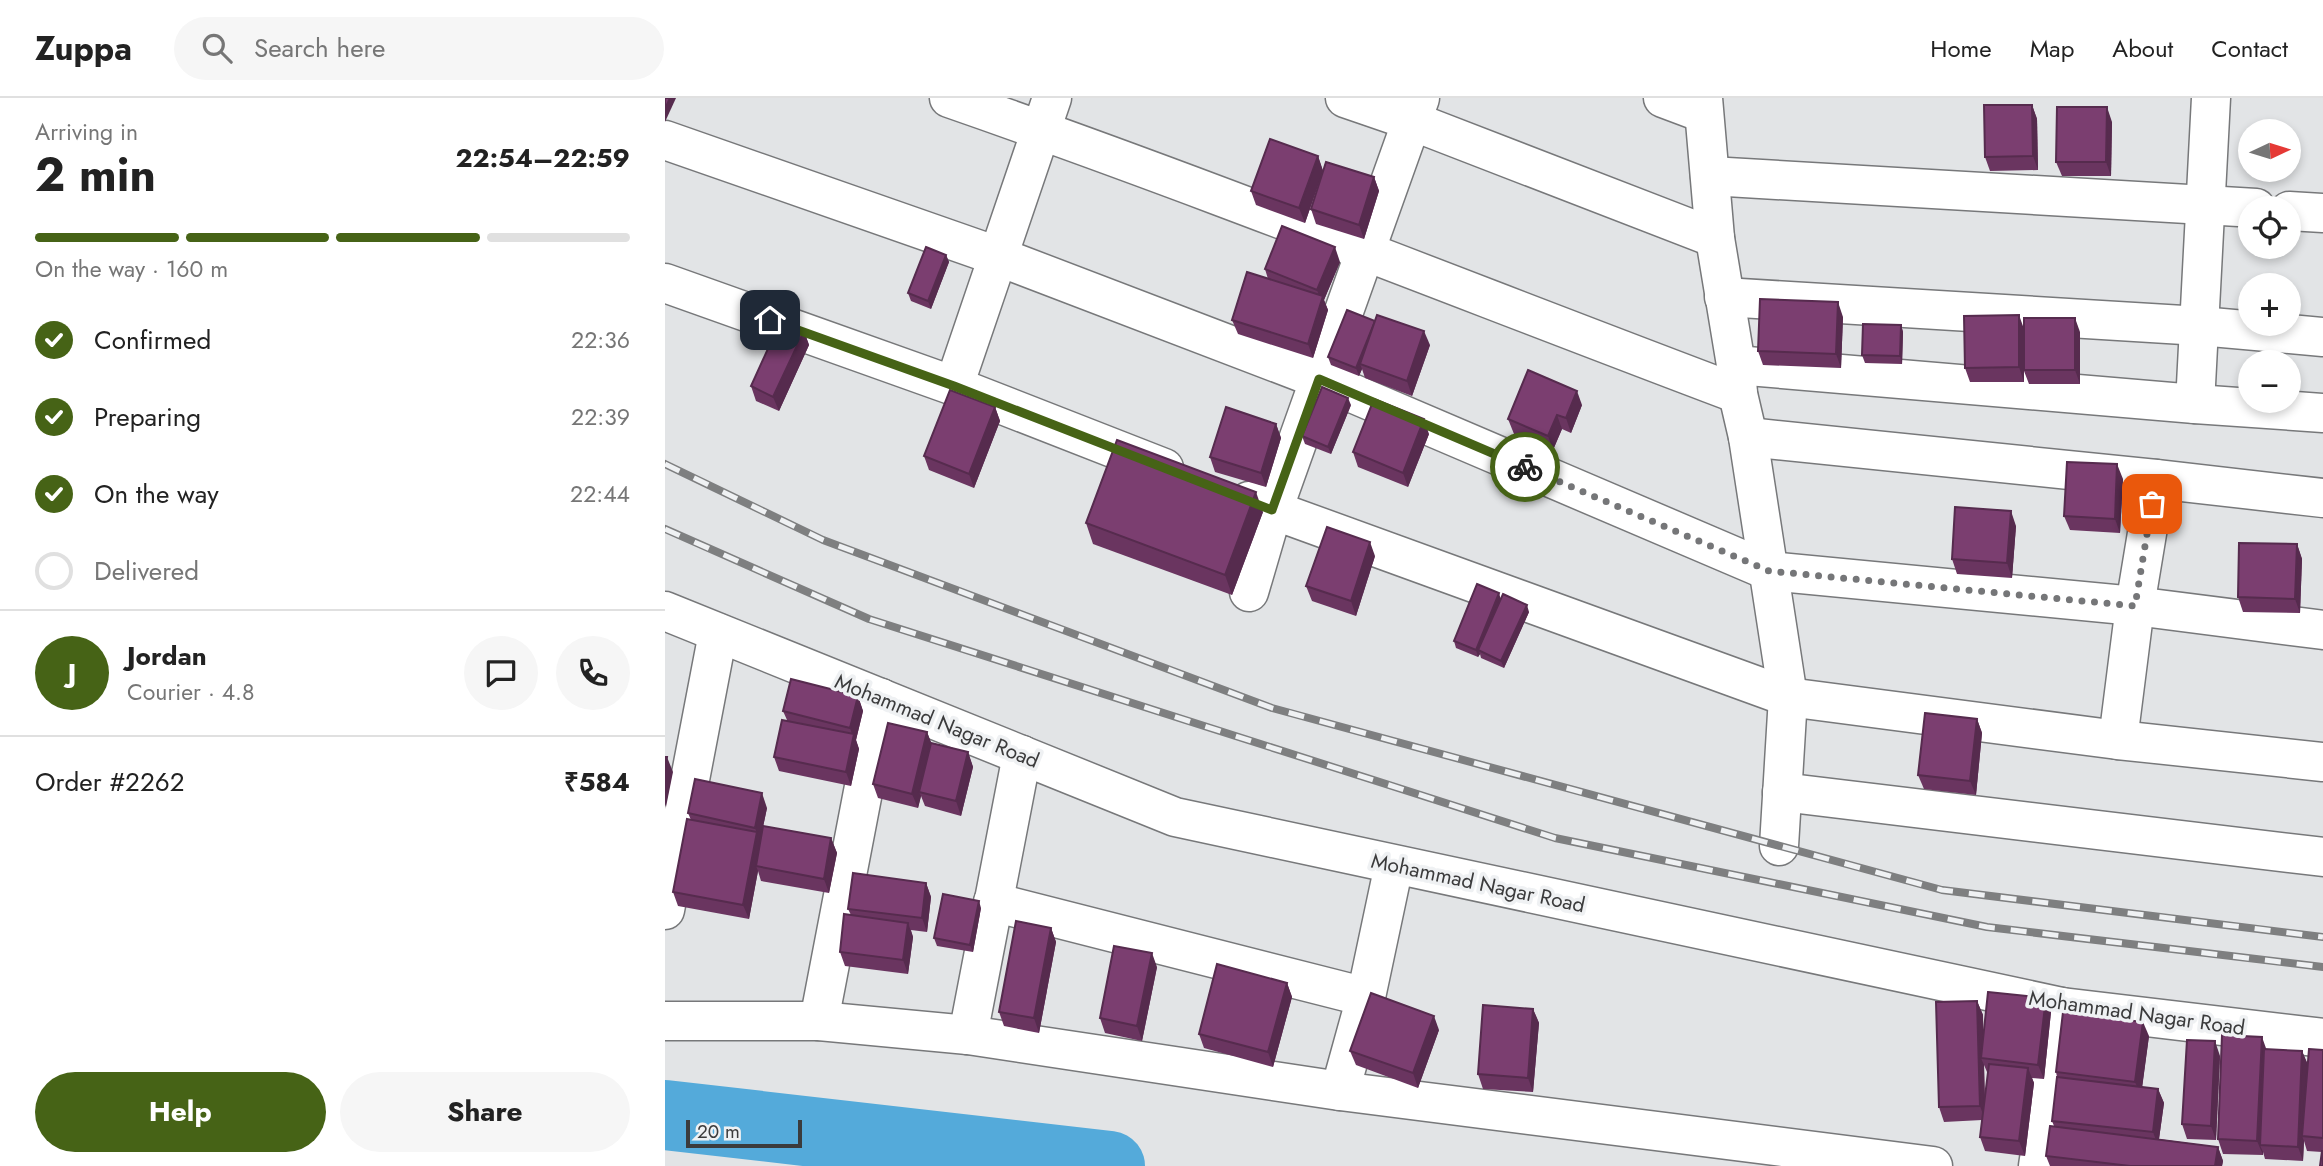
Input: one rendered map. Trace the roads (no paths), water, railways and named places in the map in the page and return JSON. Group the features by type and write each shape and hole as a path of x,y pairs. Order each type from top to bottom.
{"street":[{"path":"949,98 1046,114 1364,253 1737,379 2323,413"},
{"path":"1345,98 1416,110 1715,238"},
{"path":"1663,98 1703,106 1715,238 1788,697 1779,846"},
{"path":"2195,404 2211,98"},
{"path":"1249,592 1272,510 1416,110"},
{"path":"954,386 1046,114"},
{"path":"665,140 997,256 1319,379 1769,571 2135,606 2323,630"},
{"path":"1710,176 2238,207"},
{"path":"2301,212 2323,213"},
{"path":"665,283 954,386 1272,510 1788,697 2118,740 2323,762"},
{"path":"1724,297 2200,326 2323,337"},
{"path":"1748,438 2323,498"},
{"path":"2118,740 2135,606 2156,479"},
{"name":"Mohammad Nagar Road","path":"665,611 1175,817 2062,1007 2323,1038"},
{"path":"665,910 718,633"},
{"path":"819,1021 881,698"},
{"path":"968,1035 1022,755"},
{"path":"1782,792 2323,857"},
{"path":"1340,1091 1366,997 1394,865"},
{"path":"993,902 1366,997"},
{"path":"2038,1166 2062,1007"},
{"path":"665,1021 819,1021 968,1035 1340,1091 1834,1160 1933,1166"}],"waterway":[{"path":"665,1115 1110,1166"}],"railway":[{"path":"665,464 823,540 1272,708 1942,890 2323,937"},
{"path":"665,529 869,619 1555,838 1987,927 2323,967"}]}
